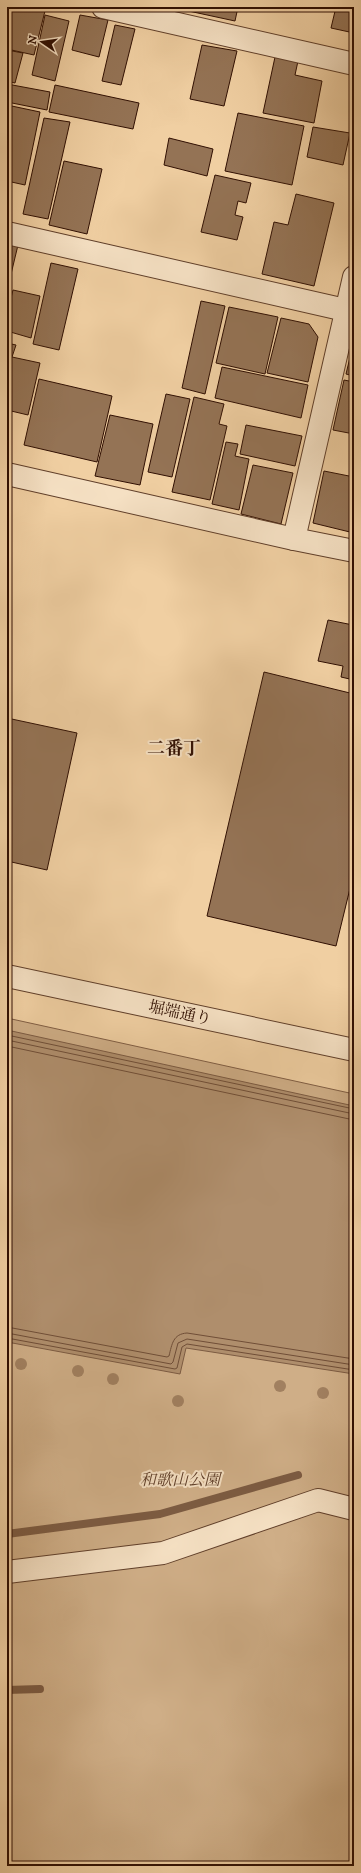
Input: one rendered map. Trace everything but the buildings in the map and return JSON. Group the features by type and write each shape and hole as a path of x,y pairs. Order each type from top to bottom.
{"street":[{"path":"103,7 139,11 354,64"},
{"path":"7,233 350,312"},
{"path":"294,540 350,312 354,277"},
{"path":"7,474 294,540 354,551"},
{"name":"堀端通り","path":"7,976 354,1050"},
{"path":"7,1572 163,1553 318,1500 354,1509"}],"green space":[{"name":"和歌山公園","path":"7,1018 354,1094 354,1866 7,1866"}],"water":[{"path":"7,1030 354,1106 354,1374 186,1348 180,1374 7,1342"}],"waterway":[{"path":"7,1534 160,1514 298,1475"},
{"path":"7,1690 40,1689"}],"district":[{"name":"二番丁","path":"174,749"}]}
